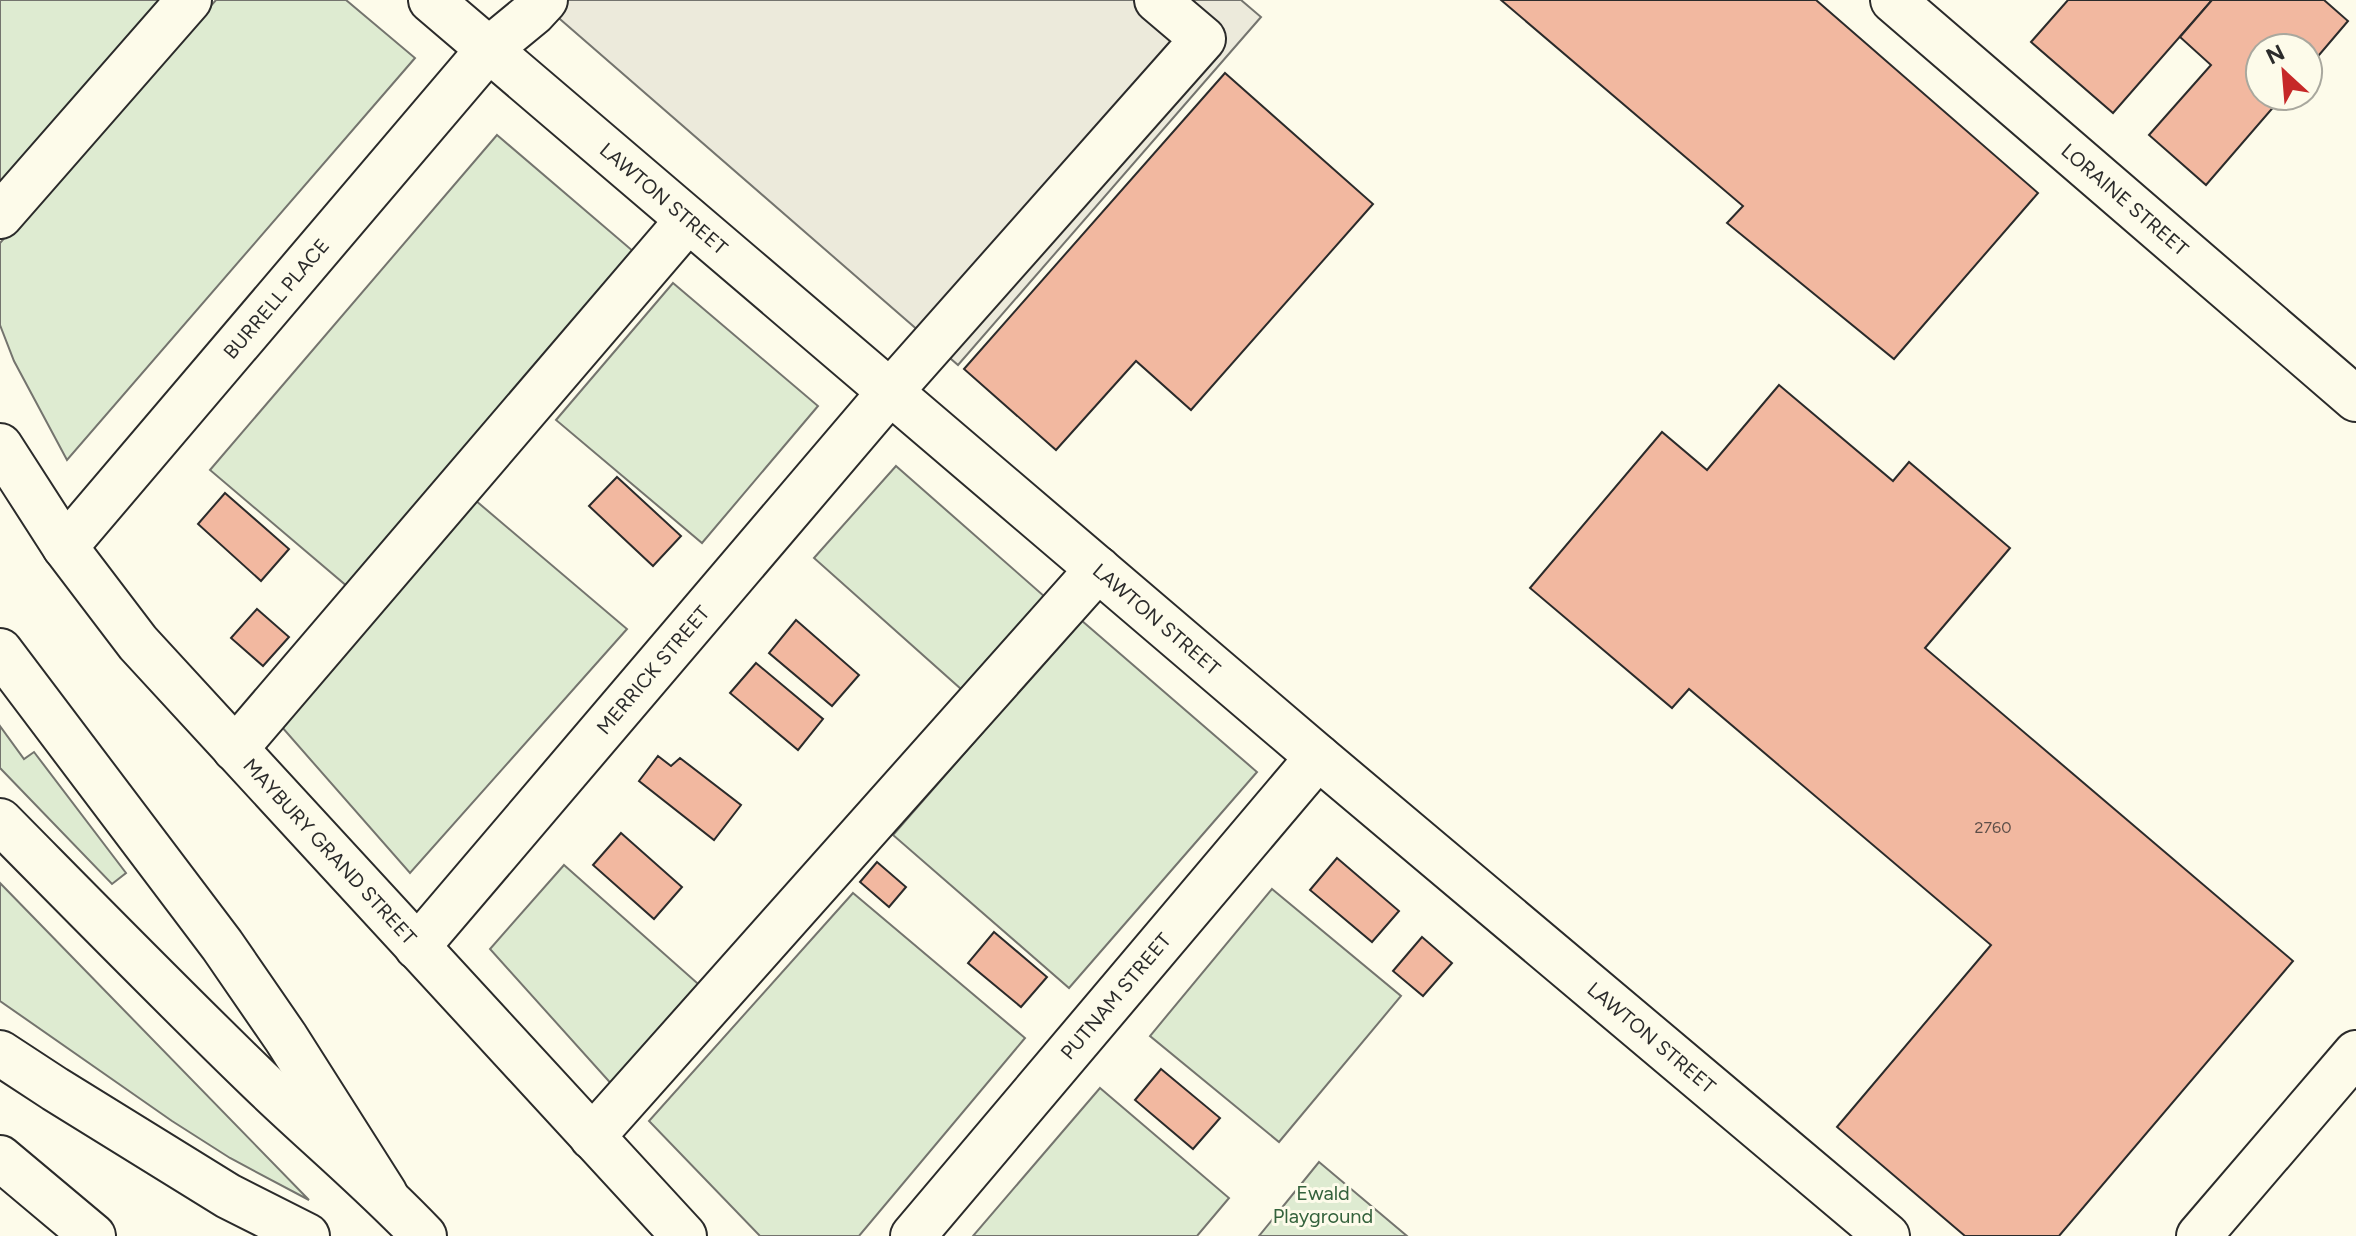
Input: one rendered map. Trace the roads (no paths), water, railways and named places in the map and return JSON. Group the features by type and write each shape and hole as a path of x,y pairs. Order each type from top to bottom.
{"main road":[{"path":"0,216 189,0"},
{"name":"LAWTON STREET","path":"431,0 1318,757 1887,1236"},
{"name":"BURRELL PLACE","path":"65,547 488,50 545,0"},
{"name":"MERRICK STREET","path":"417,947 890,392 1203,39 1157,0"},
{"name":"LORAINE STREET","path":"1893,0 2356,399"},
{"path":"235,749 688,220"},
{"name":"MAYBURY GRAND STREET","path":"0,446 65,547 138,643 684,1236"},
{"path":"592,1137 1098,569"},
{"path":"0,651 222,945 286,1038 385,1194"},
{"name":"PUTNAM STREET","path":"913,1236 1318,757"},
{"path":"0,821 262,1083 385,1194 424,1236"},
{"path":"0,1053 228,1196 307,1236"},
{"path":"2199,1236 2356,1053"},
{"path":"0,1158 93,1236"}],"park label":[{"name":"Ewald Playground","path":"1323,1204"}]}
